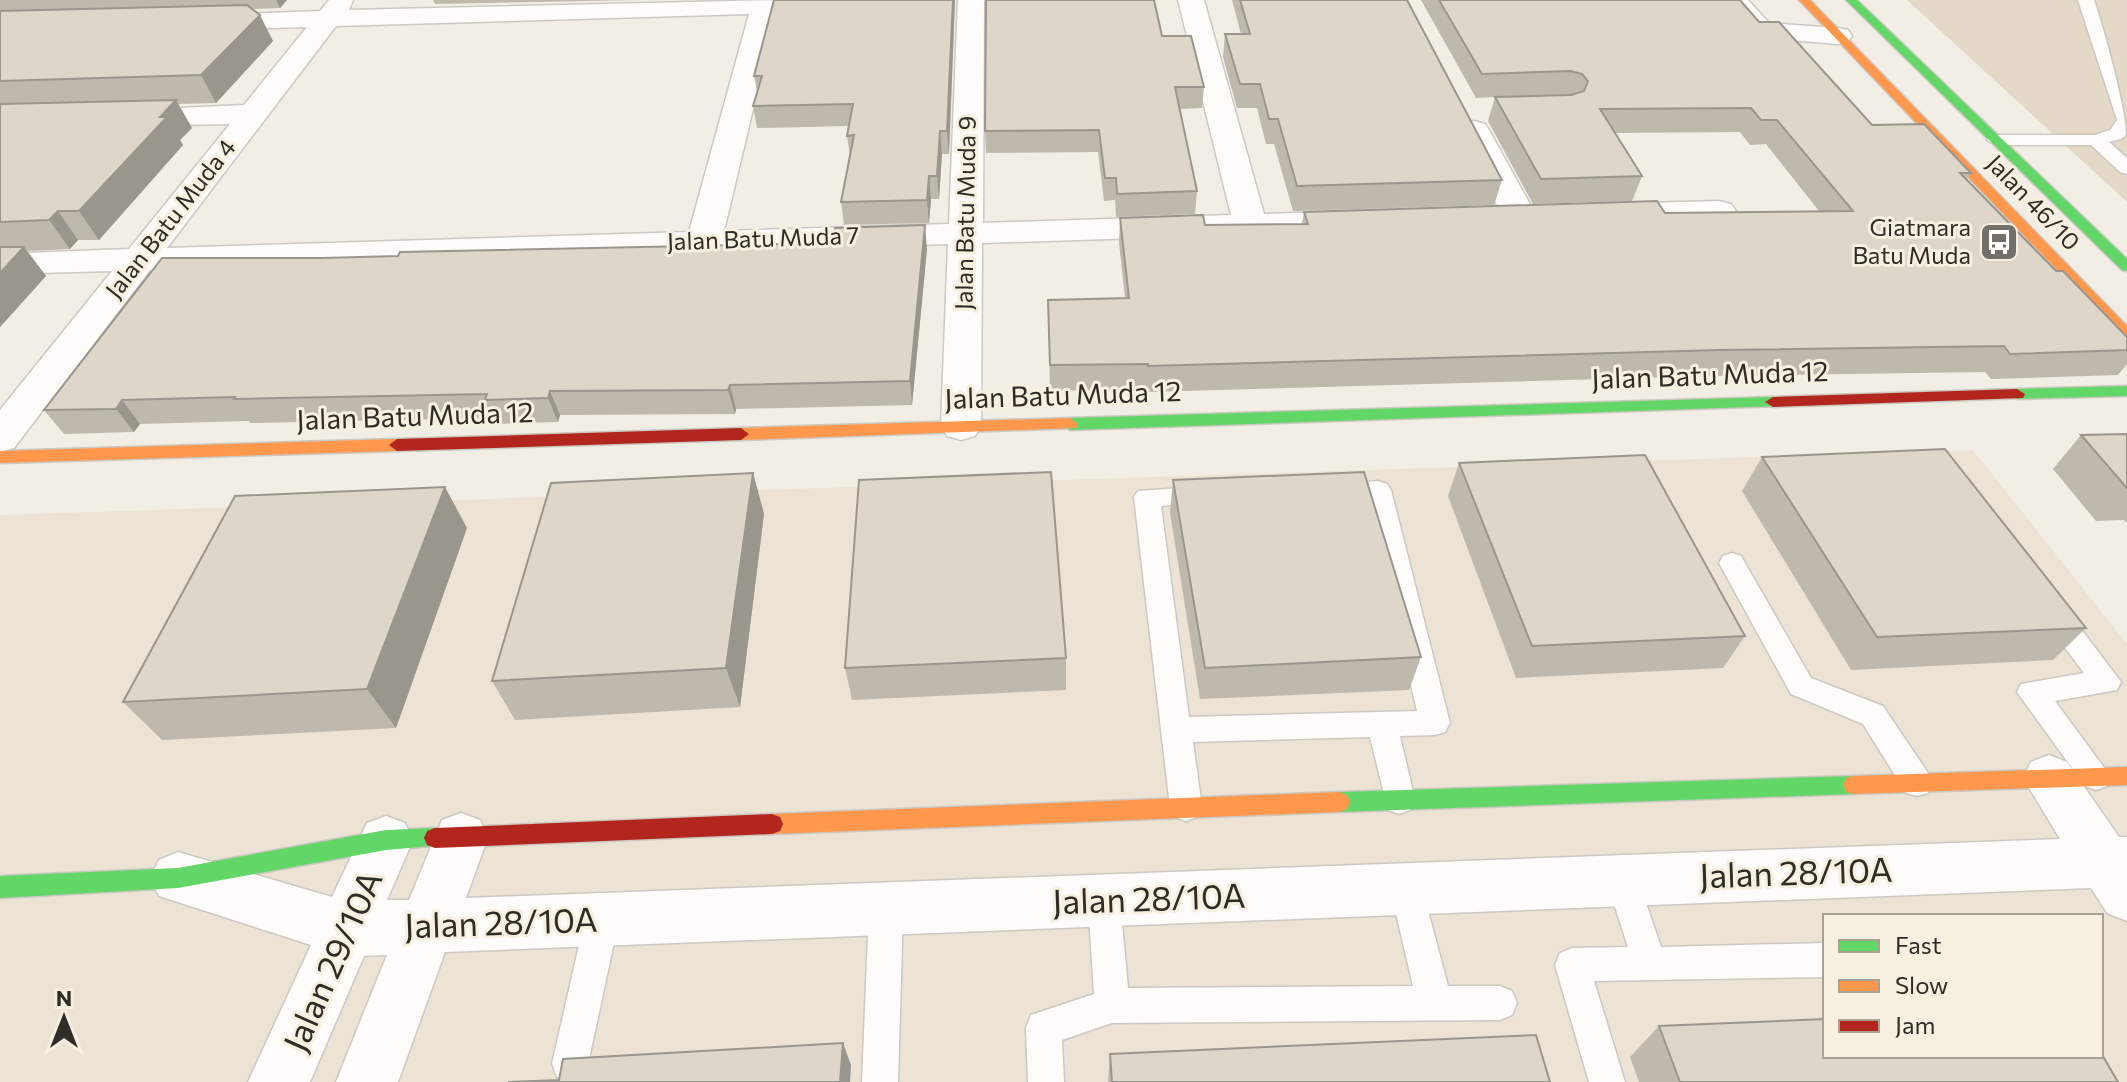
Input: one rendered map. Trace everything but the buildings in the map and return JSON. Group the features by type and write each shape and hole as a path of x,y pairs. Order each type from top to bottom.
{"street":[{"name":"Jalan Batu Muda 9","path":"961,426 971,0"},
{"path":"1213,0 1191,0 1250,225"},
{"path":"1734,0 1763,31 1838,36"},
{"name":"Jalan 46/10","path":"1804,0 2127,335"},
{"name":"Jalan 46/10","path":"1851,0 2127,267"},
{"path":"172,23 335,9 766,3 704,241"},
{"name":"Jalan Batu Muda 4","path":"0,438 335,9"},
{"path":"1478,110 1531,216 1719,211"},
{"path":"95,118 253,114"},
{"name":"Jalan Batu Muda 7","path":"0,264 1393,220"},
{"name":"Jalan Batu Muda 12","path":"0,457 2127,391"},
{"name":"Jalan 28/10A","path":"0,887 178,878 386,840 1186,807 2127,776"},
{"path":"2072,778 2120,873"},
{"path":"367,1082 461,837"},
{"name":"Jalan 29/10A","path":"279,1082 386,840"},
{"name":"Jalan 28/10A","path":"178,878 348,929 1622,879 2120,873"}],"lane":[{"path":"1996,140 2096,140 2117,134 2126,120 2121,91 2086,0"},
{"path":"2096,140 2127,168"},
{"path":"1174,730 1435,723 1378,490 1317,492"},
{"path":"1186,807 1147,497 1240,494"},
{"path":"1732,563 1801,686 1873,715 1917,783"},
{"path":"2031,586 2107,682 2031,692 2072,778"},
{"path":"1382,723 1399,800"},
{"path":"1622,879 1650,963"},
{"path":"1406,888 1435,1004"},
{"path":"1104,901 1112,1006"},
{"path":"880,1082 886,909"},
{"path":"570,1064 602,919"},
{"path":"1607,1082 1572,965 1823,960"},
{"path":"1046,1082 1044,1028 1112,1006 1500,1003"}],"shaded area":[{"path":"1907,0 2127,0 2127,202"},
{"path":"1973,450 2127,644 2127,1082 0,1082 0,515"}],"traffic: fast":[{"path":"1851,0 2127,267"},
{"path":"2017,394 2127,391"},
{"path":"1070,424 1773,402"},
{"path":"1339,802 1854,785"},
{"path":"0,887 178,878 386,840 435,838"}],"traffic: slow":[{"path":"1804,0 2127,335"},
{"path":"741,434 1070,424"},
{"path":"0,457 397,445"},
{"path":"1854,785 2127,776"},
{"path":"772,824 1339,802"}],"traffic: jam":[{"path":"1773,402 2017,394"},
{"path":"397,445 741,434"},
{"path":"435,838 772,824"}],"place":[{"name":"Giatmara Batu Muda","path":"1999,242"}]}
